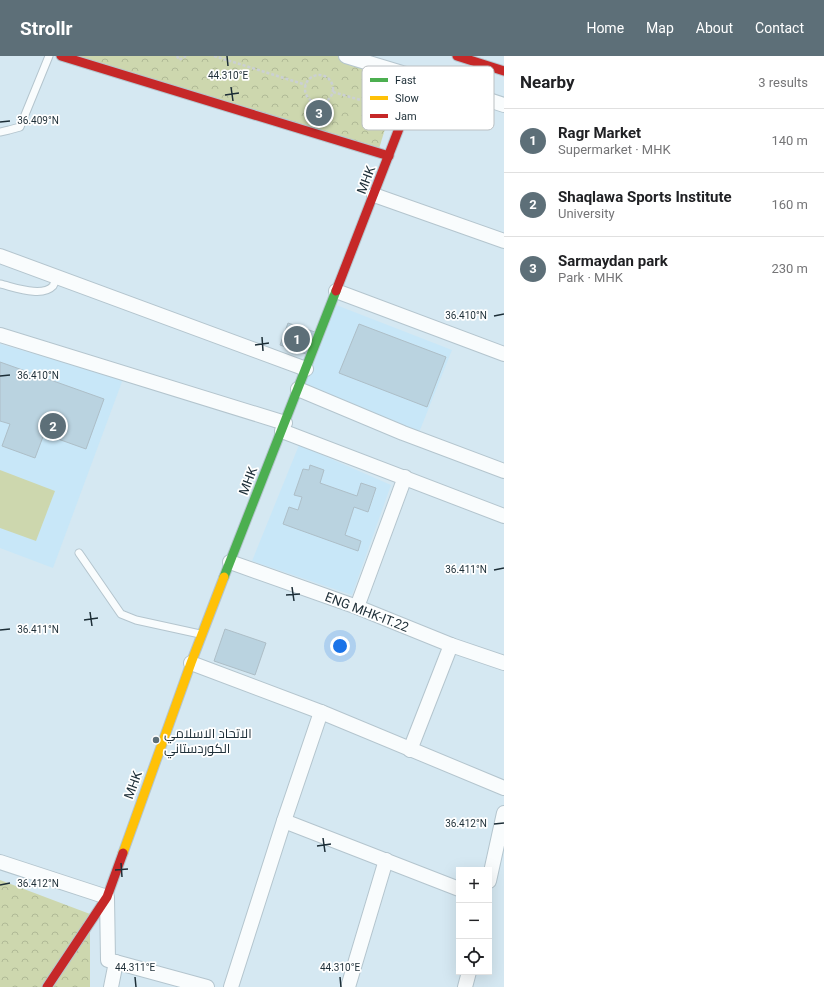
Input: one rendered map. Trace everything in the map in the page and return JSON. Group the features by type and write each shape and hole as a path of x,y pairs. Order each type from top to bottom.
{"street":[{"path":"61,56 389,156"},
{"path":"346,56 379,66"},
{"path":"457,56 488,66"},
{"path":"494,68 504,71"},
{"path":"494,102 504,105"},
{"name":"MHK","path":"47,987 107,897 191,663 400,130"},
{"path":"374,195 504,241"},
{"path":"0,256 306,370"},
{"path":"336,291 504,354"},
{"path":"0,336 283,427 504,516"},
{"path":"298,390 403,433 504,471"},
{"path":"357,607 405,477"},
{"name":"ENG MHK-IT.22","path":"230,562 357,607 451,645 504,663"},
{"path":"410,750 451,645"},
{"path":"191,663 321,712 504,788"},
{"path":"231,987 284,821 321,712"},
{"path":"492,867 504,813"},
{"path":"284,821 456,888"},
{"path":"348,987 386,860"},
{"path":"0,862 107,897 108,960 207,987"},
{"path":"111,987 116,962"},
{"path":"466,987 468,975"}],"lane":[{"path":"0,132 20,126 49,56"},
{"path":"0,284 32,292 41,291 49,289 54,285 56,277"},
{"path":"79,553 120,614 136,620 202,635"}],"path":[{"path":"177,56 179,60 186,56"},
{"path":"214,56 306,85"},
{"path":"316,75 325,76 332,83 333,92 325,102 316,103 308,98 305,90 306,85 311,77 316,75"},
{"path":"333,92 362,101"}],"shaded area":[{"path":"331,303 452,350 418,435 298,389"},
{"path":"0,344 123,379 53,568 0,548"},
{"path":"299,445 391,485 352,595 252,561"}],"green space":[{"path":"61,56 346,56 379,66 362,66 362,130 385,130 378,152"},
{"path":"0,470 55,491 36,541 0,528"},
{"path":"0,880 90,914 90,987 0,987"}],"building":[{"path":"288,323 315,332 306,354 280,345"},
{"path":"359,324 446,357 427,407 339,373"},
{"path":"0,362 104,399 86,449 44,434 35,458 2,446 10,424 0,421"},
{"path":"310,465 324,470 320,483 357,496 361,483 376,488 368,512 354,507 345,535 361,541 358,551 283,524 289,507 298,510 302,497 294,495 303,469 309,470"},
{"path":"225,629 266,643 255,675 214,661"}],"traffic: fast":[{"path":"224,577 336,291"}],"traffic: slow":[{"path":"123,853 191,663 224,577"}],"traffic: jam":[{"path":"61,56 389,156"},
{"path":"457,56 488,66"},
{"path":"494,68 504,71"},
{"path":"336,291 398,130"},
{"path":"47,987 107,897 123,853"}],"place":[{"name":"Sarmaydan park","path":"319,113"},
{"name":"Ragr Market","path":"297,339"},
{"name":"Shaqlawa Sports Institute","path":"53,426"},
{"name":"الاتحاد الاسلامي الكوردستاني","path":"156,740"}]}
